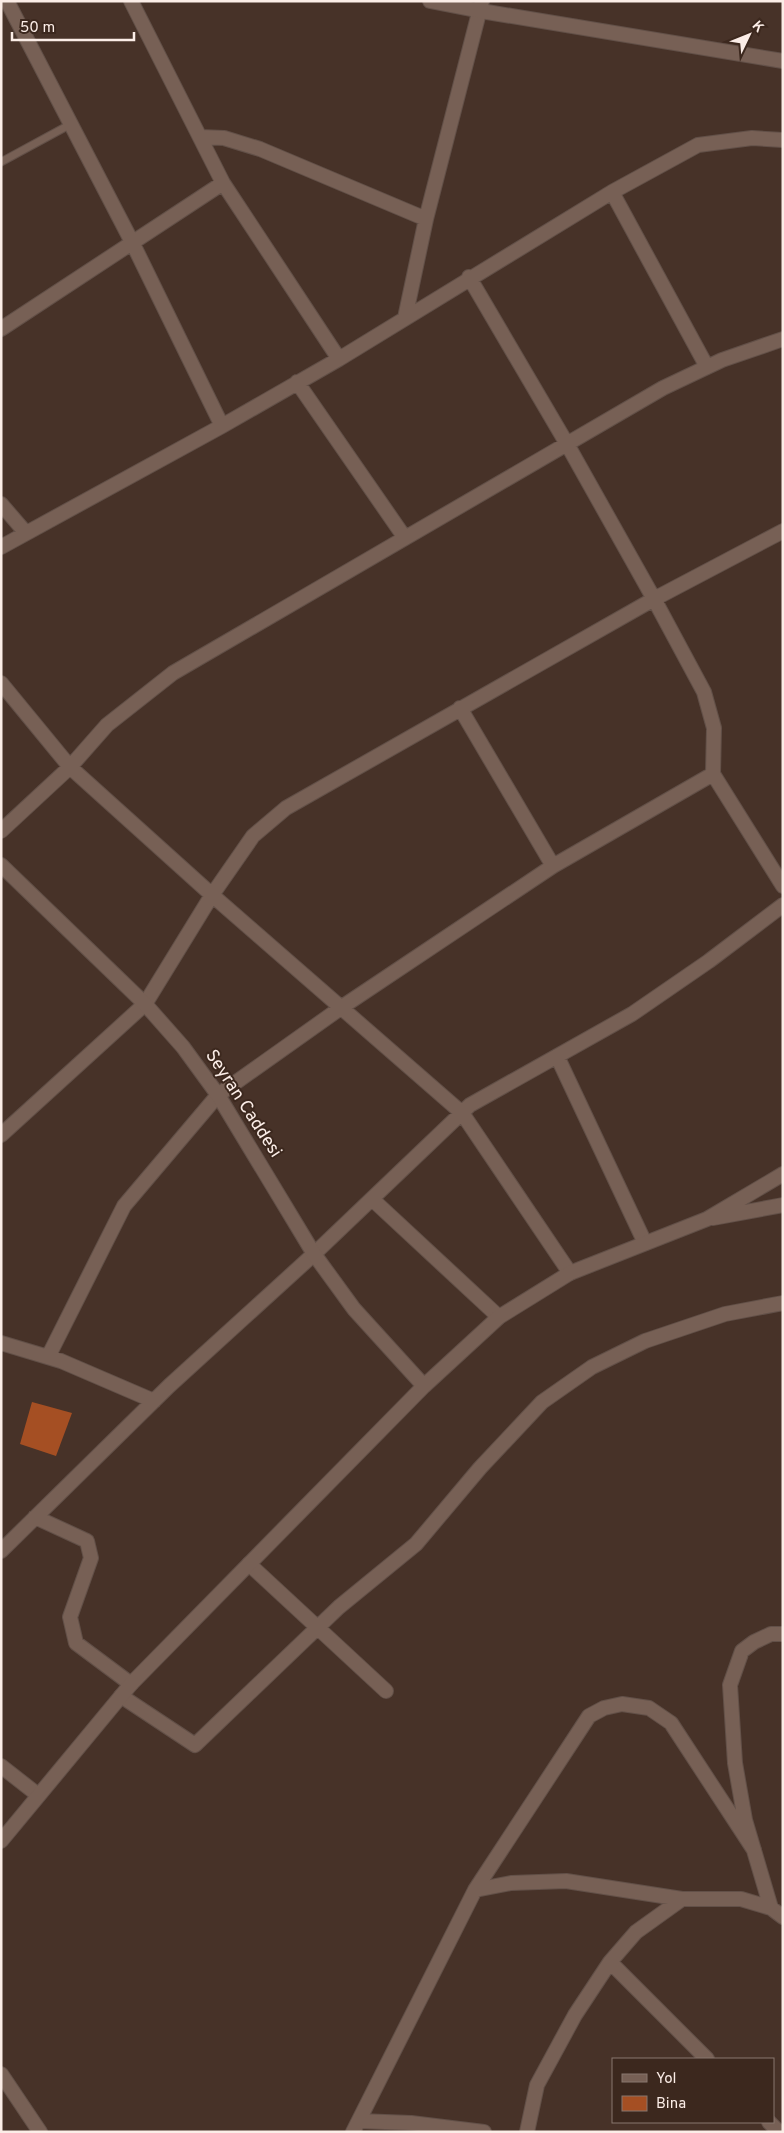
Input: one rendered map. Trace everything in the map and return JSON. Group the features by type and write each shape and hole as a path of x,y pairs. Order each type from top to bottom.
{"street":[{"path":"7,1 133,244 222,426"},
{"path":"131,1 223,183 339,359"},
{"path":"430,1 481,6 783,61"},
{"path":"405,318 426,219 481,6"},
{"path":"200,137 224,138 260,149 426,219"},
{"path":"1,547 222,426 339,359 612,192 698,145 752,138 783,140"},
{"path":"1,329 133,244 223,183"},
{"path":"612,192 707,368"},
{"path":"469,278 566,444 704,692 714,728 713,774 783,886"},
{"path":"1,831 70,767 107,725 173,673 663,388 707,368 783,338"},
{"path":"297,382 405,538"},
{"path":"1,504 26,533"},
{"path":"1,1135 145,1004 212,895 254,836 286,808 460,708 783,531"},
{"path":"1,683 70,767 212,895 342,1006 462,1113 570,1273"},
{"path":"460,708 552,866"},
{"path":"48,1357 124,1206 218,1095 342,1006 552,866 713,774"},
{"name":"Seyran Caddesi","path":"1,865 145,1004 183,1047 218,1095 314,1254 354,1309 424,1386"},
{"path":"2,1549 154,1400 314,1254 470,1105 632,1014 709,961 783,904"},
{"path":"558,1056 645,1243"},
{"path":"1,1841 131,1684 424,1386 499,1317 570,1273 707,1219 783,1174"},
{"path":"372,1199 499,1317"},
{"path":"707,1219 783,1205"},
{"path":"121,1696 195,1746 339,1607 416,1544 480,1468 542,1402 592,1367 645,1341 725,1314 783,1303"},
{"path":"1,1343 48,1357 154,1400"},
{"path":"35,1517 87,1541 91,1558 70,1617 76,1643 131,1684"},
{"path":"249,1564 386,1691"},
{"path":"771,1908 746,1820 735,1763 730,1685 742,1651 754,1642 771,1634 783,1634"},
{"path":"484,2132 410,2127 356,2126 474,1890 589,1716 604,1708 622,1704 649,1708 671,1723 754,1850"},
{"path":"1,1766 38,1795"},
{"path":"474,1890 511,1883 566,1881 682,1899 741,1899 771,1908 783,1917"},
{"path":"527,2132 537,2085 574,2015 610,1962 636,1932 682,1899"},
{"path":"610,1962 706,2058"},
{"path":"1,2074 40,2132"},
{"path":"770,2123 782,2132"}],"lane":[{"path":"1,162 70,124"}],"building":[{"path":"32,1402 72,1413 56,1456 20,1444"}]}
